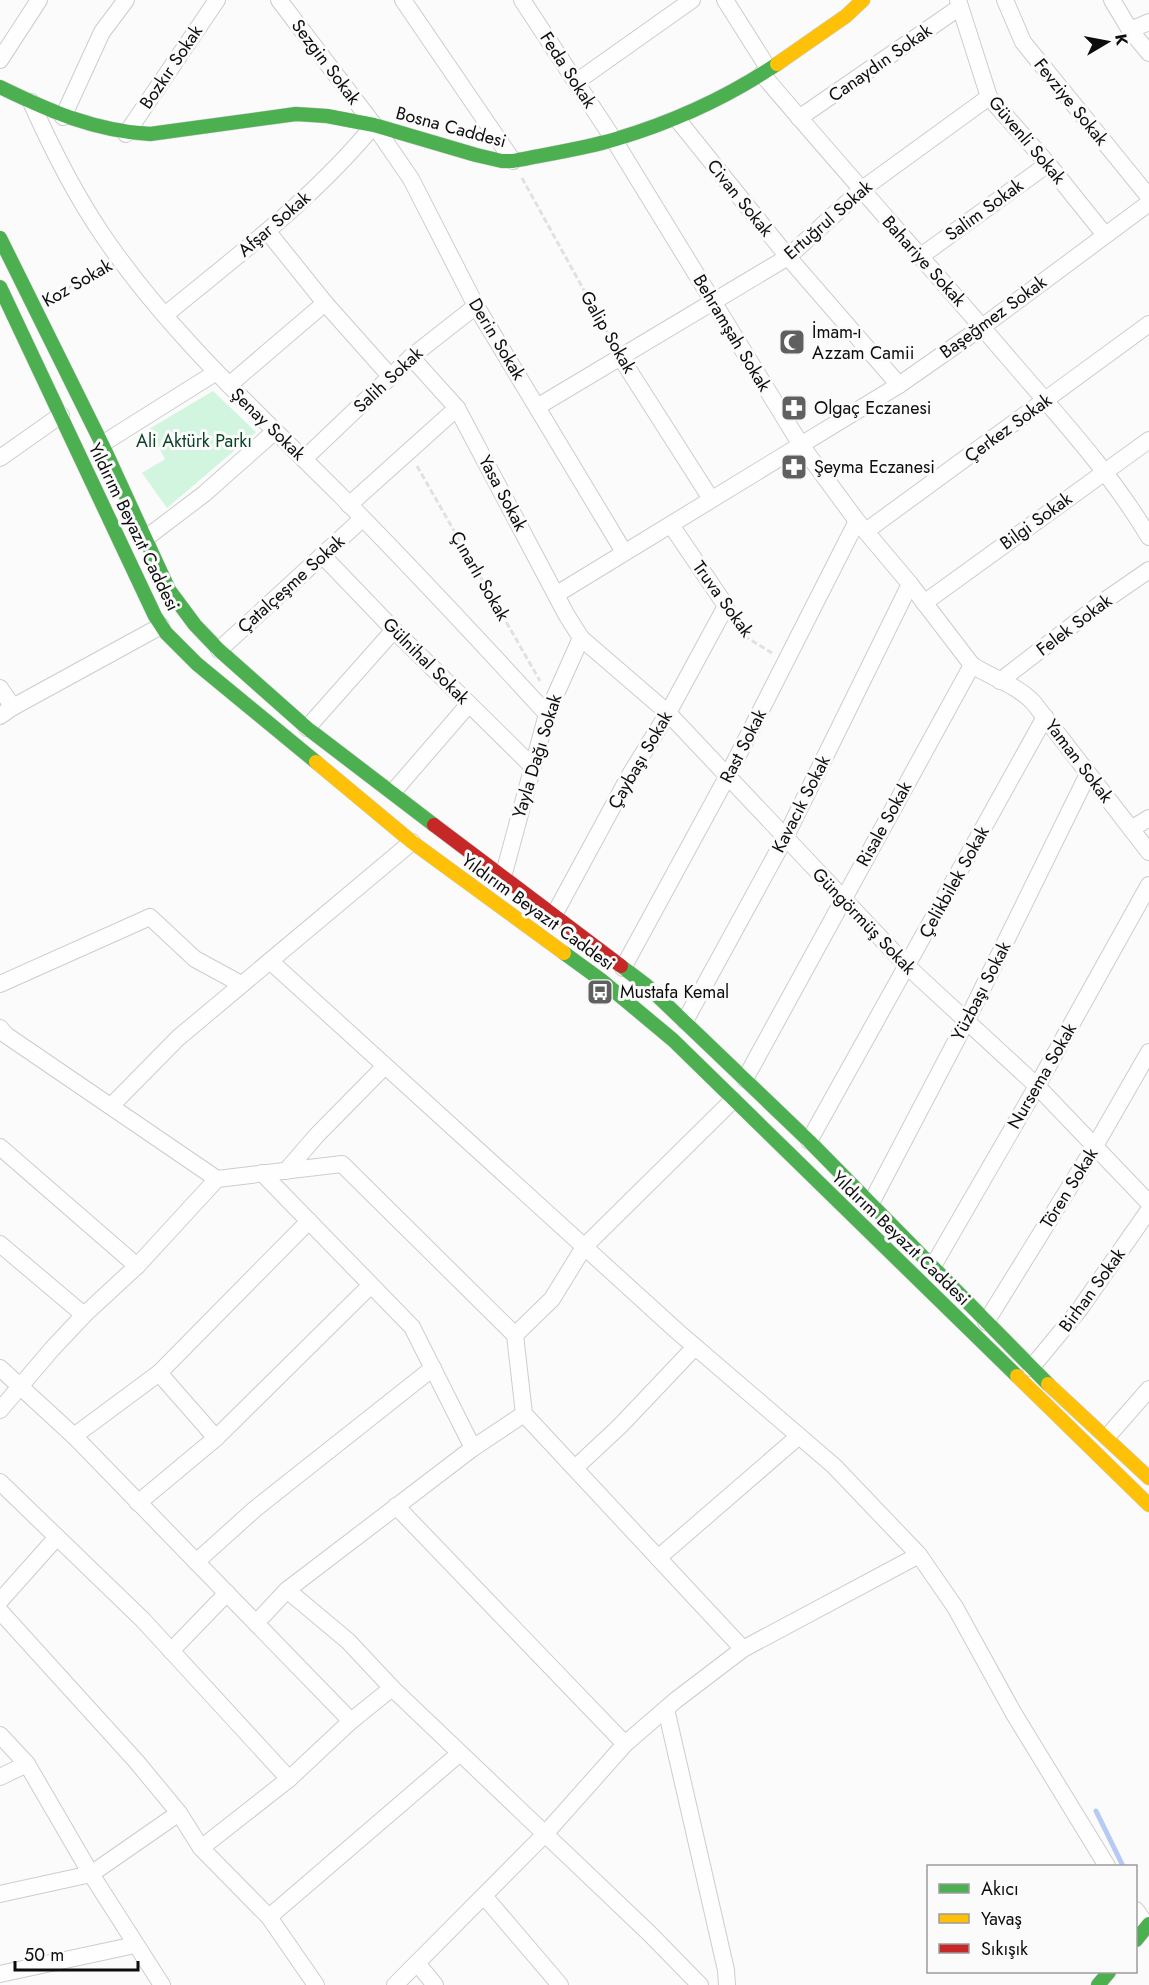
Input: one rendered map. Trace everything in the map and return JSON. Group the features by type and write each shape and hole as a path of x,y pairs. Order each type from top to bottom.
{"main road":[{"name":"Bosna Caddesi","path":"0,87 63,117 126,134 150,134 296,114 327,116 374,125 476,155 513,161 614,140 677,118 765,71 846,16 863,0"},
{"path":"0,238 102,444 169,590 184,612 219,650 307,728 646,985 809,1141 1031,1368 1149,1478"},
{"name":"Yıldırım Beyazıt Caddesi","path":"0,287 161,626 197,664 412,842 601,980 673,1040 1149,1505"},
{"path":"1137,1939 1148,1925"},
{"path":"1098,1985 1107,1973"}],"street":[{"path":"0,60 39,0"},
{"path":"63,117 102,32 126,0"},
{"name":"Bozkır Sokak","path":"126,134 217,0"},
{"name":"Sezgin Sokak","path":"279,0 374,125"},
{"path":"403,0 513,161"},
{"path":"576,82 692,0"},
{"name":"Bahariye Sokak","path":"725,0 765,71 800,118 1045,400 1104,471 1149,537"},
{"name":"Fevziye Sokak","path":"1005,0 1023,42 1149,197"},
{"path":"1112,0 1130,30 1149,52"},
{"name":"Feda Sokak","path":"526,2 614,140"},
{"name":"Güvenli Sokak","path":"959,4 989,97 1048,164 1105,235"},
{"name":"Canaydın Sokak","path":"800,118 959,4"},
{"path":"1130,30 1149,22"},
{"name":"Ertuğrul Sokak","path":"537,407 788,257 861,190 989,97"},
{"name":"Şenay Sokak","path":"31,102 57,158 79,197 120,259 165,315 215,373 304,459 549,708"},
{"name":"Civan Sokak","path":"677,118 788,257 899,385"},
{"name":"Afşar Sokak","path":"165,315 268,232 349,155 374,125"},
{"name":"Derin Sokak","path":"374,125 423,198 476,306 624,552"},
{"name":"Behramşah Sokak","path":"614,140 801,446 972,665 1000,681"},
{"name":"Salim Sokak","path":"921,256 1048,164"},
{"name":"Başeğmez Sokak","path":"557,594 899,385 982,327 1149,203"},
{"path":"268,232 325,303 390,376"},
{"path":"229,385 325,303"},
{"name":"Salih Sokak","path":"304,459 411,357 476,306"},
{"name":"Çerkez Sokak","path":"862,526 1045,400 1149,324"},
{"name":"Yasa Sokak","path":"411,357 457,408 566,614 581,638"},
{"name":"Galip Sokak","path":"621,358 711,499"},
{"path":"102,444 215,373"},
{"path":"349,505 457,408"},
{"path":"0,458 60,415"},
{"path":"146,538 204,494 274,432"},
{"name":"Bilgi Sokak","path":"924,603 1149,440"},
{"name":"Çatalçeşme Sokak","path":"219,650 363,519"},
{"name":"Truva Sokak","path":"671,525 726,606"},
{"name":"Rast Sokak","path":"623,968 727,777 786,662 862,526"},
{"name":"Gülnihal Sokak","path":"322,555 394,630 532,766"},
{"name":"Felek Sokak","path":"1000,681 1104,601 1149,570"},
{"name":"Kavacık Sokak","path":"685,1021 785,838 910,585"},
{"name":"Çaybaşı Sokak","path":"554,915 726,606"},
{"path":"0,688 6,712 161,626"},
{"path":"307,728 394,630"},
{"name":"Yayla Dağı Sokak","path":"503,877 549,708 581,638"},
{"name":"Güngörmüş Sokak","path":"581,638 668,713 842,899 908,966 1037,1086 1149,1203"},
{"name":"Risale Sokak","path":"745,1079 972,665"},
{"name":"Yaman Sokak","path":"1000,681 1014,686 1025,694 1149,852"},
{"path":"393,792 469,704"},
{"name":"Çelikbilek Sokak","path":"809,1141 1045,717"},
{"name":"Yüzbaşı Sokak","path":"870,1205 967,1020 1088,774"},
{"path":"1131,829 1149,818"},
{"path":"111,1106 178,1038 412,842"},
{"name":"Nursema Sokak","path":"933,1266 1149,885"},
{"path":"0,984 150,917 195,959 241,984"},
{"path":"270,961 695,1347 834,1466 919,1555 955,1607 1014,1714 1106,1865"},
{"path":"0,1028 6,1035 217,1179"},
{"name":"Tören Sokak","path":"986,1322 1095,1146 1149,1052"},
{"path":"286,1171 317,1135 386,1065"},
{"path":"515,1335 552,1299 584,1247 733,1100"},
{"path":"0,1147 137,1266"},
{"path":"0,1410 84,1315 137,1266 217,1179 342,1164 515,1335 524,1414 743,1649"},
{"path":"262,1173 412,1327 472,1448"},
{"name":"Birhan Sokak","path":"1031,1368 1079,1310 1149,1210"},
{"path":"74,1436 159,1373 309,1221"},
{"path":"0,1244 84,1315"},
{"path":"138,1503 216,1438 371,1285"},
{"path":"575,1468 620,1426 695,1347"},
{"path":"0,1368 74,1436 351,1720"},
{"path":"196,1562 255,1509 433,1368"},
{"path":"159,1373 216,1438"},
{"path":"1107,1437 1149,1389"},
{"path":"256,1623 287,1590 472,1448 524,1414"},
{"path":"658,1558 799,1436"},
{"path":"0,1482 143,1620 289,1779"},
{"path":"396,1506 625,1744"},
{"path":"0,1600 57,1537"},
{"path":"395,1985 545,1834 625,1744 666,1709 743,1649 919,1555"},
{"path":"287,1590 348,1641 392,1688 649,1933 700,1985"},
{"path":"171,1651 227,1593"},
{"path":"0,1611 136,1761 179,1812 201,1848 269,1917 316,1985"},
{"path":"201,1848 289,1779 351,1720 392,1688"},
{"path":"666,1709 726,1970 727,1985"},
{"path":"0,1735 27,1764 91,1874 162,1985"},
{"path":"269,1917 460,1753"},
{"path":"0,1777 27,1764"},
{"path":"0,1894 91,1874 179,1812"},
{"path":"484,1896 560,1985"},
{"path":"1137,1911 1148,1925"},
{"path":"0,1974 135,1945"},
{"path":"417,1963 435,1985"}],"path":[{"name":"Galip Sokak","path":"513,161 621,358"},
{"name":"Koz Sokak","path":"34,308 120,259"},
{"name":"Çınarlı Sokak","path":"408,452 549,708"},
{"name":"Truva Sokak","path":"726,606 746,637 786,662"}],"green space":[{"name":"Ali Aktürk Parkı","path":"213,391 256,432 167,508 142,473 165,459 149,429"}],"waterway":[{"path":"1096,1811 1123,1865"}],"traffic: fast":[{"path":"0,87 73,118 110,129 130,132 150,134 296,114 327,116 374,125 476,155 513,161 603,143 658,125 720,98 777,64"},
{"path":"0,238 102,444 169,590 195,625 219,650 307,728 434,825"},
{"path":"0,287 155,616 166,633 197,664 316,762"},
{"path":"564,953 601,980 673,1040 1017,1376"},
{"path":"621,966 646,985 809,1141 1048,1384"},
{"path":"1137,1939 1149,1924"},
{"path":"1098,1985 1108,1973"}],"traffic: slow":[{"path":"777,64 846,16 863,0"},
{"path":"316,762 412,842 564,953"},
{"path":"1017,1376 1149,1505"},
{"path":"1048,1384 1149,1478"}],"traffic: jam":[{"path":"434,825 621,966"}],"place":[{"name":"İmam-ı Azzam Camii","path":"792,342"},
{"name":"Olgaç Eczanesi","path":"794,408"},
{"name":"Şeyma Eczanesi","path":"794,467"},
{"name":"Mustafa Kemal","path":"600,992"}]}
